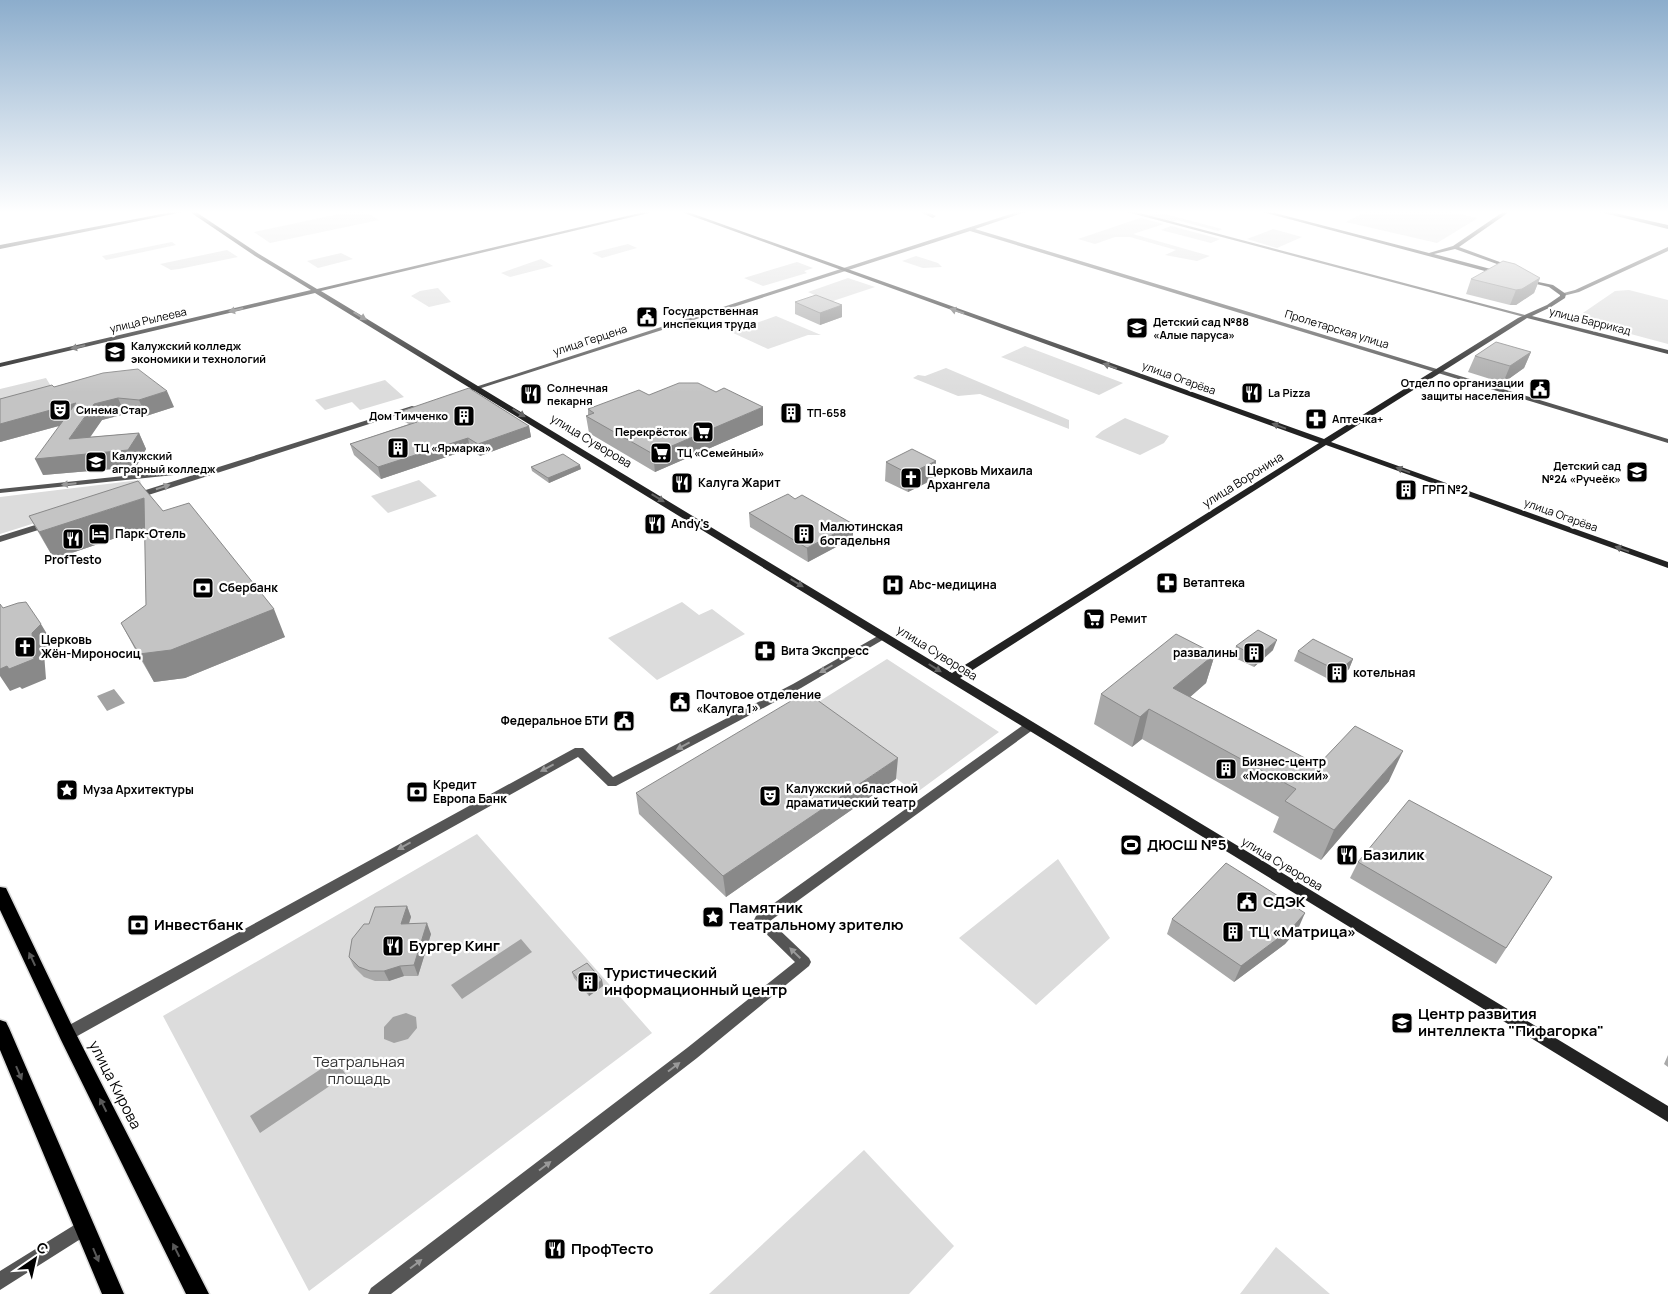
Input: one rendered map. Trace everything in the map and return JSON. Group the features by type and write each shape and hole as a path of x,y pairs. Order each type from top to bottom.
{"main road":[{"name":"улица Кирова","path":"0,893 67,1034 198,1294"},
{"path":"0,1028 113,1294"}],"street":[{"name":"улица Суворова","path":"288,272 1668,1115"},
{"name":"улица Рылеева","path":"0,365 396,272"},
{"name":"улица Герцена","path":"460,394 835,272"},
{"name":"улица Огарёва","path":"849,272 1668,565"},
{"name":"Пролетарская улица","path":"1113,272 1438,371 1457,379 1668,441"},
{"name":"улица Баррикад","path":"1360,272 1668,352"},
{"path":"1500,272 1506,274"},
{"path":"1527,273 1545,280 1561,292 1577,291 1617,272"},
{"path":"1515,277 1551,286"},
{"name":"улица Воронина","path":"952,678 1526,316 1549,309 1563,297 1561,292"},
{"path":"1554,317 1569,326"},
{"path":"127,498 425,405"},
{"path":"0,491 221,468"},
{"path":"0,539 54,522"},
{"path":"67,1034 579,751 612,783 797,686 883,636"},
{"path":"377,1294 684,1060 804,962 761,920 1030,726"},
{"path":"0,1281 84,1227"}],"green space":[{"path":"503,272 528,272 510,277 501,273"},
{"path":"763,272 807,273 763,286 744,278"},
{"path":"848,278 875,287 830,302 808,292"},
{"path":"438,288 451,302 429,307 411,296 420,291"},
{"path":"1629,290 1668,300 1668,344 1586,322 1577,317 1615,291"},
{"path":"776,316 821,335 808,335 768,349 731,332"},
{"path":"1025,346 1123,383 1099,395 1001,357"},
{"path":"946,368 1069,420 1069,429 980,394 958,396 913,378 918,375 925,376"},
{"path":"46,378 52,388 0,401 0,389"},
{"path":"385,380 404,397 360,410 352,402 325,410 315,400"},
{"path":"1125,418 1169,436 1164,443 1140,455 1095,437"},
{"path":"140,480 143,489 0,534 0,497"},
{"path":"419,480 437,496 388,513 371,496"},
{"path":"682,602 699,615 712,609 745,634 657,680 608,638"},
{"path":"887,659 999,732 916,793 804,711"},
{"name":"Театральная площадь","path":"477,834 652,1033 309,1291 163,1016"},
{"path":"1058,859 1110,938 1036,1005 959,938"},
{"path":"864,1150 954,1246 909,1294 709,1294"},
{"path":"1276,1247 1330,1294 1240,1294"}],"shaded area":[{"path":"114,689 125,703 107,711 97,696"},
{"path":"521,939 532,952 462,999 451,985"},
{"path":"406,1013 416,1017 417,1028 408,1039 394,1043 384,1039 384,1027 393,1017"},
{"path":"336,1059 346,1075 260,1133 250,1116"}],"building":[{"path":"1483,272 1530,272 1540,278 1522,289 1516,290 1471,279"},
{"path":"816,295 842,305 820,313 795,302"},
{"path":"1496,342 1531,352 1510,366 1475,356"},
{"path":"138,369 167,391 139,400 118,398 94,404 69,439 139,433 128,450 35,459 76,403 0,424 0,399 52,385 54,387 103,373"},
{"path":"679,383 698,383 716,392 724,388 763,407 653,454 586,416 594,413 588,409 639,390 649,395"},
{"path":"469,388 529,426 478,444 468,438 378,467 350,444 417,422 402,411"},
{"path":"912,449 936,461 909,474 886,462"},
{"path":"563,454 580,465 548,478 531,467"},
{"path":"138,481 163,511 189,503 274,609 171,650 139,654 121,623 146,605 144,498 39,532 29,516"},
{"path":"788,494 795,499 802,495 853,524 807,548 749,513"},
{"path":"26,602 41,624 32,633 34,659 9,669 7,666 0,669 0,604 3,608"},
{"path":"1258,630 1277,640 1257,657 1236,646"},
{"path":"1176,634 1215,654 1173,688 1318,765 1355,726 1403,751 1334,830 1285,801 1296,789 1149,709 1140,717 1101,694"},
{"path":"1313,639 1353,659 1338,671 1298,651"},
{"name":"Калужский областной драматический театр","path":"806,692 898,758 723,876 636,793"},
{"path":"1409,800 1552,877 1506,948 1358,862"},
{"name":"ТЦ «Матрица»","path":"1226,863 1305,913 1292,928 1241,966 1172,919"},
{"name":"Бургер Кинг","path":"407,906 401,924 427,923 414,965 400,966 384,971 370,971 359,967 349,957 352,939 364,924 369,924 375,907"},
{"name":"Туристический информационный центр","path":"587,963 602,980 588,991 572,972"}],"place":[{"name":"Государственная инспекция труда","path":"647,317"},
{"name":"Детский сад №88 «Алые паруса»","path":"1137,328"},
{"name":"Калужский колледж экономики и технологий","path":"115,352"},
{"name":"Отдел по организации защиты населения","path":"1540,389"},
{"name":"La Pizza","path":"1252,393"},
{"name":"Солнечная пекарня","path":"531,394"},
{"name":"Синема Стар","path":"60,410"},
{"name":"ТП-658","path":"791,413"},
{"name":"Дом Тимченко","path":"464,416"},
{"name":"Аптечка+","path":"1316,419"},
{"name":"Перекрёсток","path":"703,432"},
{"name":"ТЦ «Ярмарка»","path":"398,448"},
{"name":"ТЦ «Семейный»","path":"661,453"},
{"name":"Калужский аграрный колледж","path":"96,462"},
{"name":"Детский сад №24 «Ручеёк»","path":"1637,472"},
{"name":"Церковь Михаила Архангела","path":"911,478"},
{"name":"Калуга Жарит","path":"682,483"},
{"name":"ГРП №2","path":"1406,490"},
{"name":"Andy's","path":"655,524"},
{"name":"Парк-Отель","path":"99,534"},
{"name":"Малютинская богадельня","path":"804,534"},
{"name":"ProfTesto","path":"73,539"},
{"name":"Ветаптека","path":"1167,583"},
{"name":"Abc-медицина","path":"893,585"},
{"name":"Сбербанк","path":"203,588"},
{"name":"Ремит","path":"1094,619"},
{"name":"Церковь Жён-Мироносиц","path":"25,647"},
{"name":"Вита Экспресс","path":"765,651"},
{"name":"развалины","path":"1254,653"},
{"name":"котельная","path":"1337,673"},
{"name":"Почтовое отделение «Калуга 1»","path":"680,702"},
{"name":"Федеральное БТИ","path":"624,721"},
{"name":"Бизнес-центр «Московский»","path":"1226,769"},
{"name":"Муза Архитектуры","path":"67,790"},
{"name":"Кредит Европа Банк","path":"417,792"},
{"name":"Калужский областной драматический театр","path":"770,796"},
{"name":"ДЮСШ №5","path":"1131,845"},
{"name":"Базилик","path":"1347,855"},
{"name":"СДЭК","path":"1247,902"},
{"name":"Памятник театральному зрителю","path":"713,917"},
{"name":"Инвестбанк","path":"138,925"},
{"name":"ТЦ «Матрица»","path":"1233,932"},
{"name":"Бургер Кинг","path":"393,946"},
{"name":"Туристический информационный центр","path":"588,982"},
{"name":"Центр развития интеллекта \"Пифагорка\"","path":"1402,1023"},
{"name":"ПрофТесто","path":"555,1249"}]}
